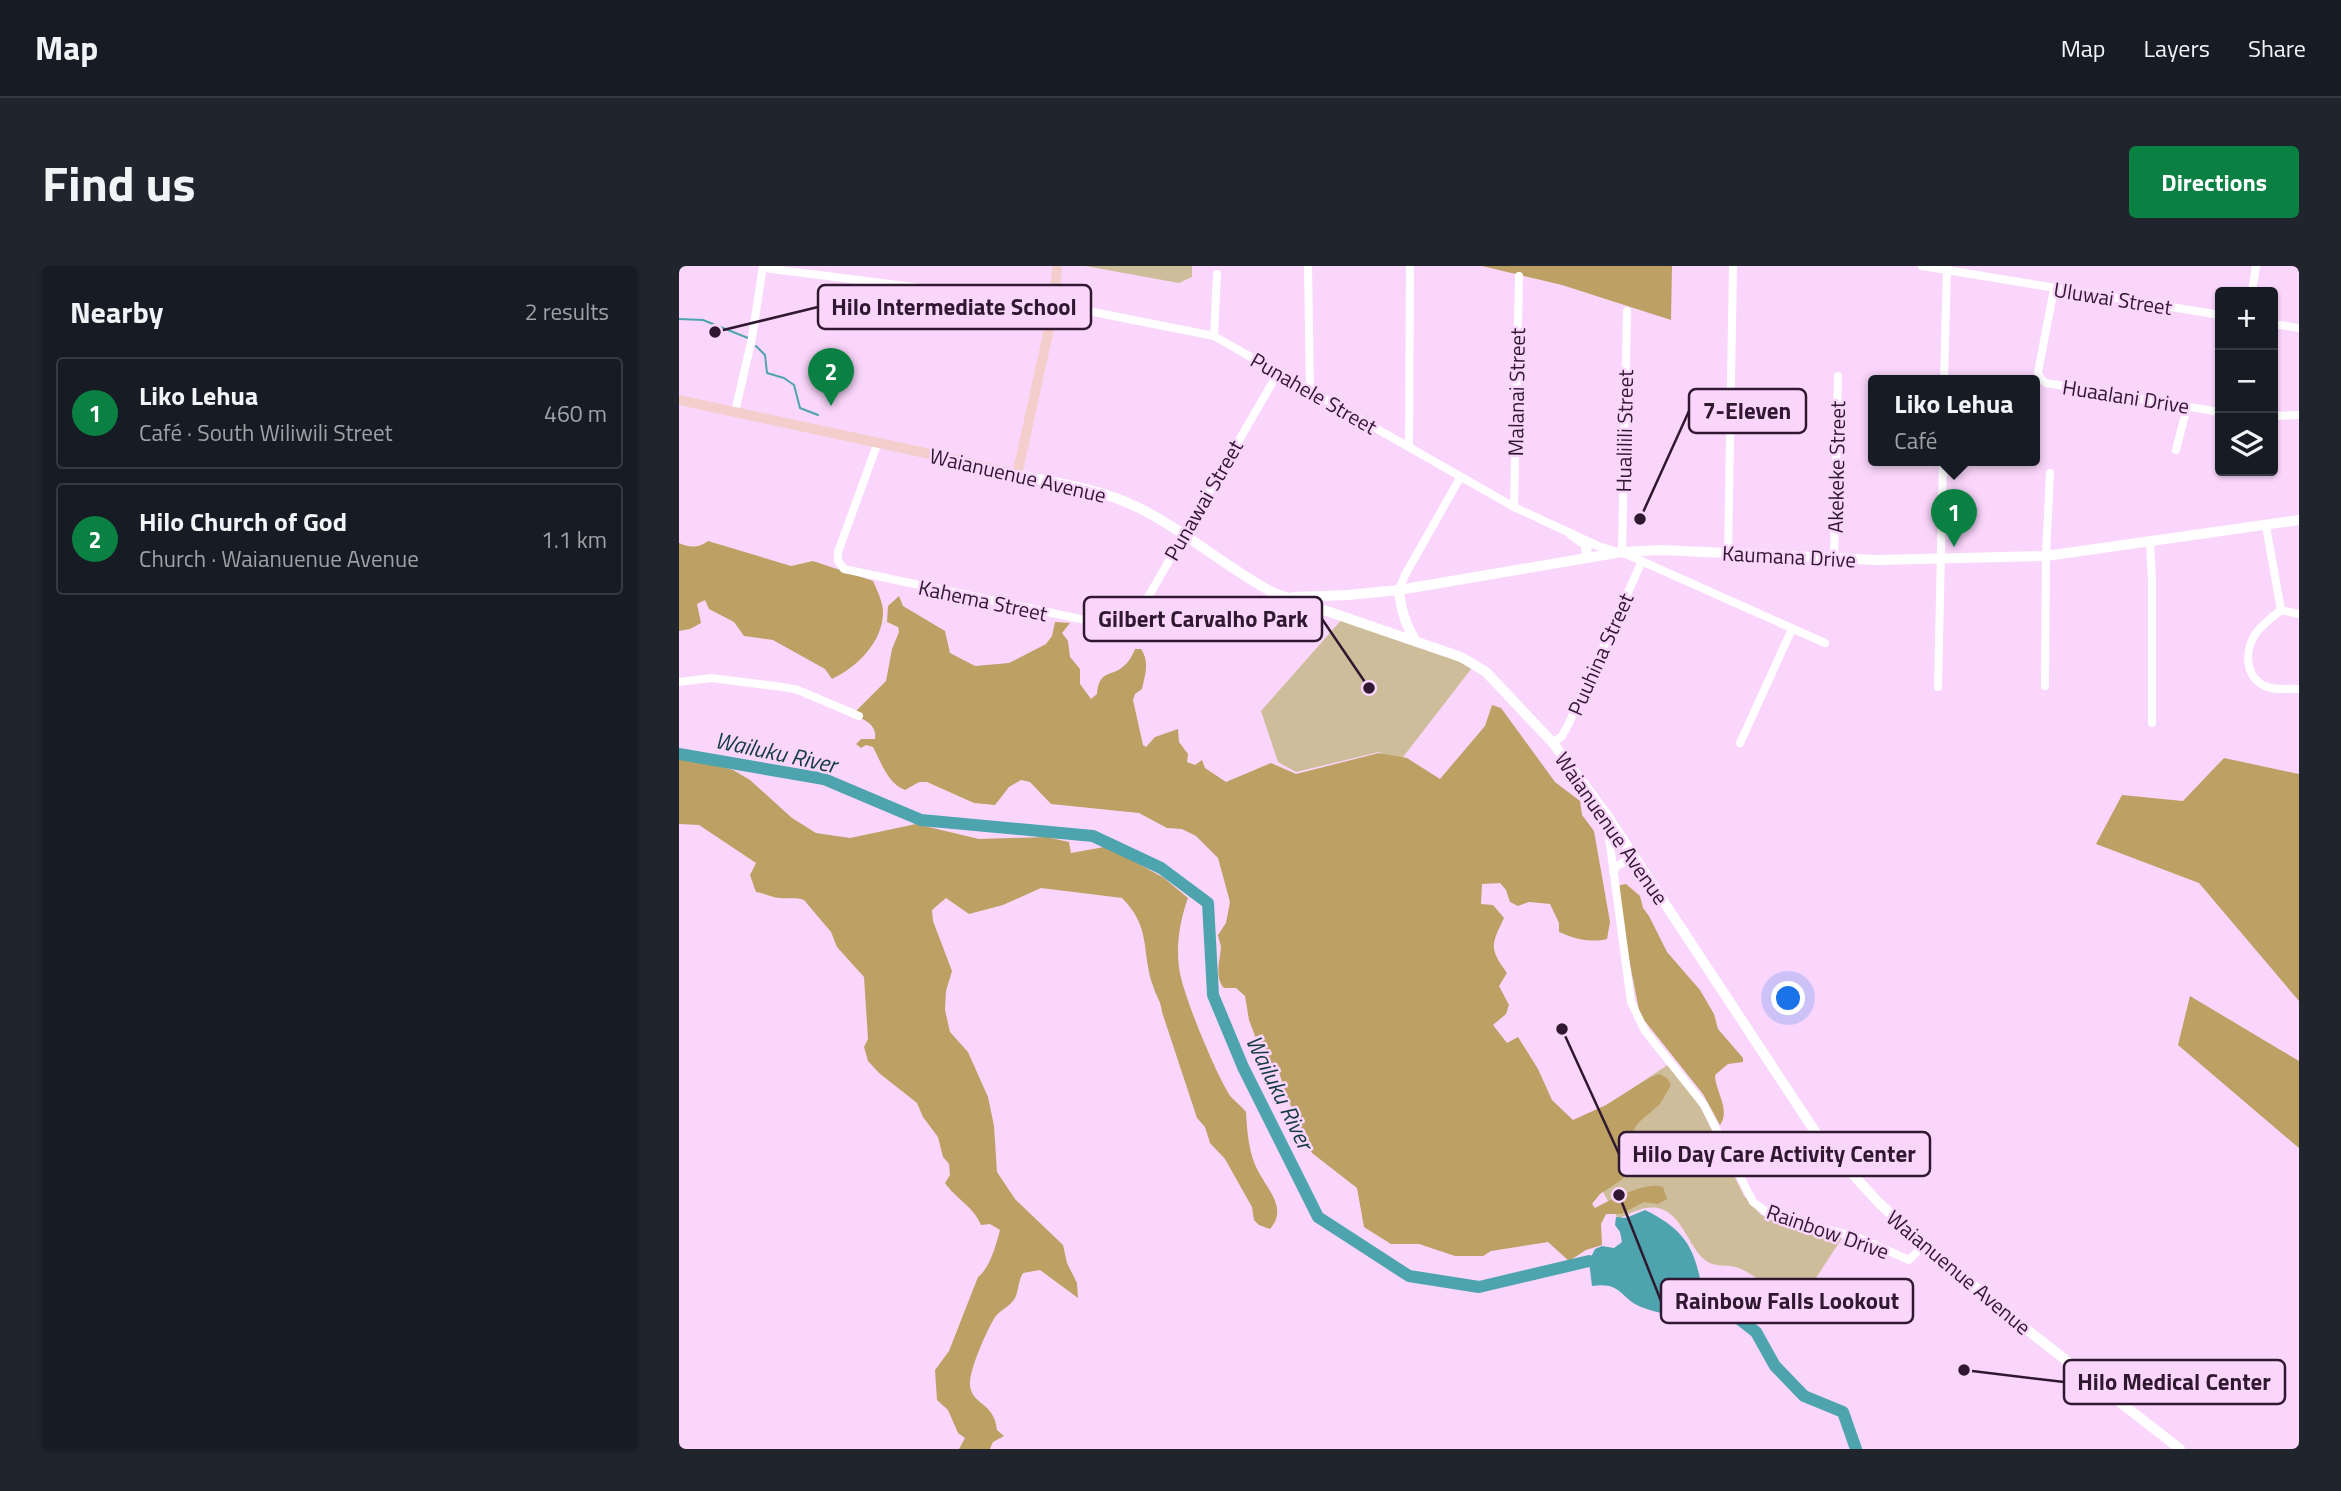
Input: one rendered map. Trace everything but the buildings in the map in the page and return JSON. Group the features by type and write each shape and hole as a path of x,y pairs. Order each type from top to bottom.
{"main road":[{"path":"1017,475 1054,306 1057,266"},
{"name":"Waianuenue Avenue","path":"679,400 1017,475"}],"street":[{"path":"1308,266 1310,390"},
{"path":"1409,447 1410,266"},
{"path":"1728,553 1733,266"},
{"name":"Uluwai Street","path":"1922,266 2215,314"},
{"path":"2253,287 2256,266"},
{"name":"Punahele Street","path":"764,267 1054,306 1214,336 1514,507 1825,643"},
{"path":"735,412 752,338 764,267"},
{"path":"1944,375 1947,268"},
{"path":"1214,336 1217,274"},
{"name":"Malanai Street","path":"1514,507 1519,276"},
{"name":"Huaalani Drive","path":"2039,375 2054,289"},
{"name":"Hualilili Street","path":"1622,552 1627,311"},
{"path":"2278,325 2299,328"},
{"name":"Punawai Street","path":"1129,627 1278,373"},
{"name":"Akekeke Street","path":"1835,558 1837,376"},
{"name":"Huaalani Drive","path":"2040,377 2046,383 2215,411"},
{"path":"2176,450 2187,407"},
{"path":"2278,416 2299,415"},
{"name":"Kahema Street","path":"877,442 838,551 840,564 850,572 1109,626 1129,627"},
{"path":"1938,687 1943,466"},
{"path":"2045,686 2050,472"},
{"name":"Waianuenue Avenue","path":"1017,475 1093,490 1124,501 1183,535 1246,578 1280,594 1461,657 1486,672 1553,743 1607,814 1818,1136 1878,1202 1924,1245 2035,1336 2181,1449"},
{"path":"1415,640 1403,617 1399,590 1460,478"},
{"name":"Kaumana Drive","path":"1280,594 1300,598 1399,590 1587,557 1661,550 1941,560 2046,556 2299,520"},
{"path":"2266,526 2281,610"},
{"path":"1571,534 1586,545 1587,557"},
{"path":"2150,542 2153,579 2152,723"},
{"name":"Puuhina Street","path":"1553,743 1562,736 1569,723 1642,561"},
{"path":"2281,610 2299,614"},
{"path":"2281,610 2255,635 2248,650 2247,664 2252,677 2261,684 2271,688 2299,689"},
{"path":"1740,743 1792,629"},
{"path":"679,682 711,678 783,687 859,716"},
{"name":"Rainbow Drive","path":"1607,814 1627,989 1637,1017 1669,1063 1704,1105 1753,1202 1768,1213 1791,1222 1857,1237 1909,1260 1924,1245"},
{"path":"1613,872 1617,866 1633,857"}],"shaded area":[{"path":"1085,266 1192,266 1192,277 1179,283"},
{"path":"1482,266 1672,266 1671,320 1562,285"},
{"path":"708,541 791,566 813,561 873,581 883,612 879,633 867,652 851,668 832,679 825,669 773,640 744,636 734,622 709,609 705,600 697,604 701,623 679,631 679,543 694,547"},
{"path":"899,596 903,606 945,631 950,653 975,666 1009,663 1046,644 1052,636 1055,622 1070,623 1062,633 1068,641 1070,657 1080,669 1080,684 1091,699 1097,694 1098,686 1104,677 1126,664 1135,649 1141,649 1146,664 1145,674 1142,689 1135,694 1133,700 1143,745 1146,747 1155,737 1178,729 1179,742 1188,754 1187,762 1195,765 1202,760 1205,768 1226,782 1271,763 1296,774 1379,753 1407,758 1440,779 1485,726 1492,705 1501,708 1555,782 1580,801 1582,815 1594,831 1610,922 1607,939 1571,937 1559,932 1559,923 1550,904 1529,902 1518,906 1510,902 1500,883 1482,884 1481,904 1493,905 1504,918 1496,934 1494,946 1497,958 1507,973 1499,986 1509,1005 1506,1014 1493,1025 1507,1043 1518,1037 1538,1069 1552,1100 1573,1120 1606,1105 1651,1077 1659,1074 1667,1078 1671,1085 1660,1104 1638,1123 1622,1152 1624,1178 1600,1194 1592,1204 1595,1208 1629,1192 1656,1186 1663,1187 1667,1199 1658,1204 1644,1202 1621,1214 1606,1214 1601,1224 1602,1245 1586,1250 1569,1261 1548,1242 1491,1251 1483,1256 1455,1256 1419,1244 1391,1244 1364,1227 1357,1188 1312,1153 1286,1095 1279,1072 1263,1057 1249,1020 1245,996 1236,988 1224,988 1221,984 1218,968 1221,947 1218,935 1226,923 1230,902 1218,858 1196,836 1182,829 1167,828 1139,813 1051,804 1030,782 1021,780 1009,787 995,805 974,803 927,782 919,782 905,790 890,778 873,747 866,745 861,748 856,744 861,739 875,739 873,728 855,712 886,681 892,649 899,632 898,627 887,622 888,606"},
{"path":"1344,617 1475,664 1400,761 1379,752 1296,772 1278,762 1261,711"},
{"path":"2224,758 2299,774 2299,1001 2199,883 2096,844 2122,795 2183,801"},
{"path":"679,759 706,762 733,770 750,780 792,818 816,833 850,838 916,824 979,839 1046,837 1069,842 1071,853 1104,847 1164,878 1188,898 1178,941 1181,979 1217,1072 1231,1097 1246,1112 1252,1157 1277,1207 1275,1222 1270,1229 1254,1220 1252,1207 1225,1159 1210,1143 1205,1127 1197,1118 1149,974 1142,930 1122,898 1041,888 1003,905 969,914 946,898 932,910 933,921 952,971 946,991 945,1010 950,1032 968,1052 988,1097 994,1126 997,1172 1015,1199 1063,1245 1067,1263 1077,1283 1078,1298 1040,1270 1023,1273 1015,1298 997,1315 983,1340 975,1360 970,1385 975,1397 992,1414 997,1430 1004,1436 993,1442 990,1449 959,1449 965,1438 958,1433 948,1410 937,1400 935,1370 949,1351 978,1277 992,1256 1000,1230 990,1224 981,1225 974,1213 945,1183 950,1175 949,1164 943,1157 938,1137 923,1117 917,1103 868,1061 864,1047 868,1039 864,977 837,947 831,932 804,900 777,898 756,892 750,875 756,863 699,825 679,824"},
{"path":"1626,884 1640,896 1643,908 1667,952 1700,990 1714,1014 1718,1029 1743,1058 1743,1062 1728,1064 1715,1075 1724,1113 1720,1125 1703,1094 1640,1015 1618,891 1620,885"},
{"path":"2190,996 2299,1061 2299,1148 2178,1045"},
{"path":"1669,1064 1701,1108 1744,1196 1761,1215 1783,1225 1842,1238 1796,1309 1792,1311 1748,1273 1736,1267 1705,1260 1679,1223 1664,1210 1647,1208 1618,1219 1569,1130"},
{"path":"1645,1210 1681,1235 1693,1255 1703,1298 1697,1310 1685,1318 1641,1307 1610,1286 1592,1286 1589,1261 1595,1249 1602,1246 1614,1248 1622,1242 1615,1225 1616,1217 1626,1218"}],"waterway":[{"path":"679,319 703,320 748,338"},
{"path":"756,346 765,355 767,373 784,378 794,385 800,408 818,415"},
{"name":"Wailuku River","path":"679,754 824,779 921,820 1093,836 1161,868 1208,903 1213,995 1243,1067 1318,1217 1409,1276 1479,1287 1589,1261 1603,1264"},
{"name":"Wailuku River","path":"1685,1296 1699,1304 1729,1311 1756,1332 1775,1366 1804,1396 1843,1412 1856,1449"}],"place":[{"name":"Hilo Intermediate School","path":"715,332"},
{"name":"Hilo Church of God","path":"831,406"},
{"name":"7-Eleven","path":"1640,519"},
{"name":"Liko Lehua","path":"1954,547"},
{"name":"Gilbert Carvalho Park","path":"1369,688"},
{"name":"Hilo Day Care Activity Center","path":"1562,1029"},
{"name":"Rainbow Falls Lookout","path":"1619,1195"},
{"name":"Hilo Medical Center","path":"1964,1370"}]}
